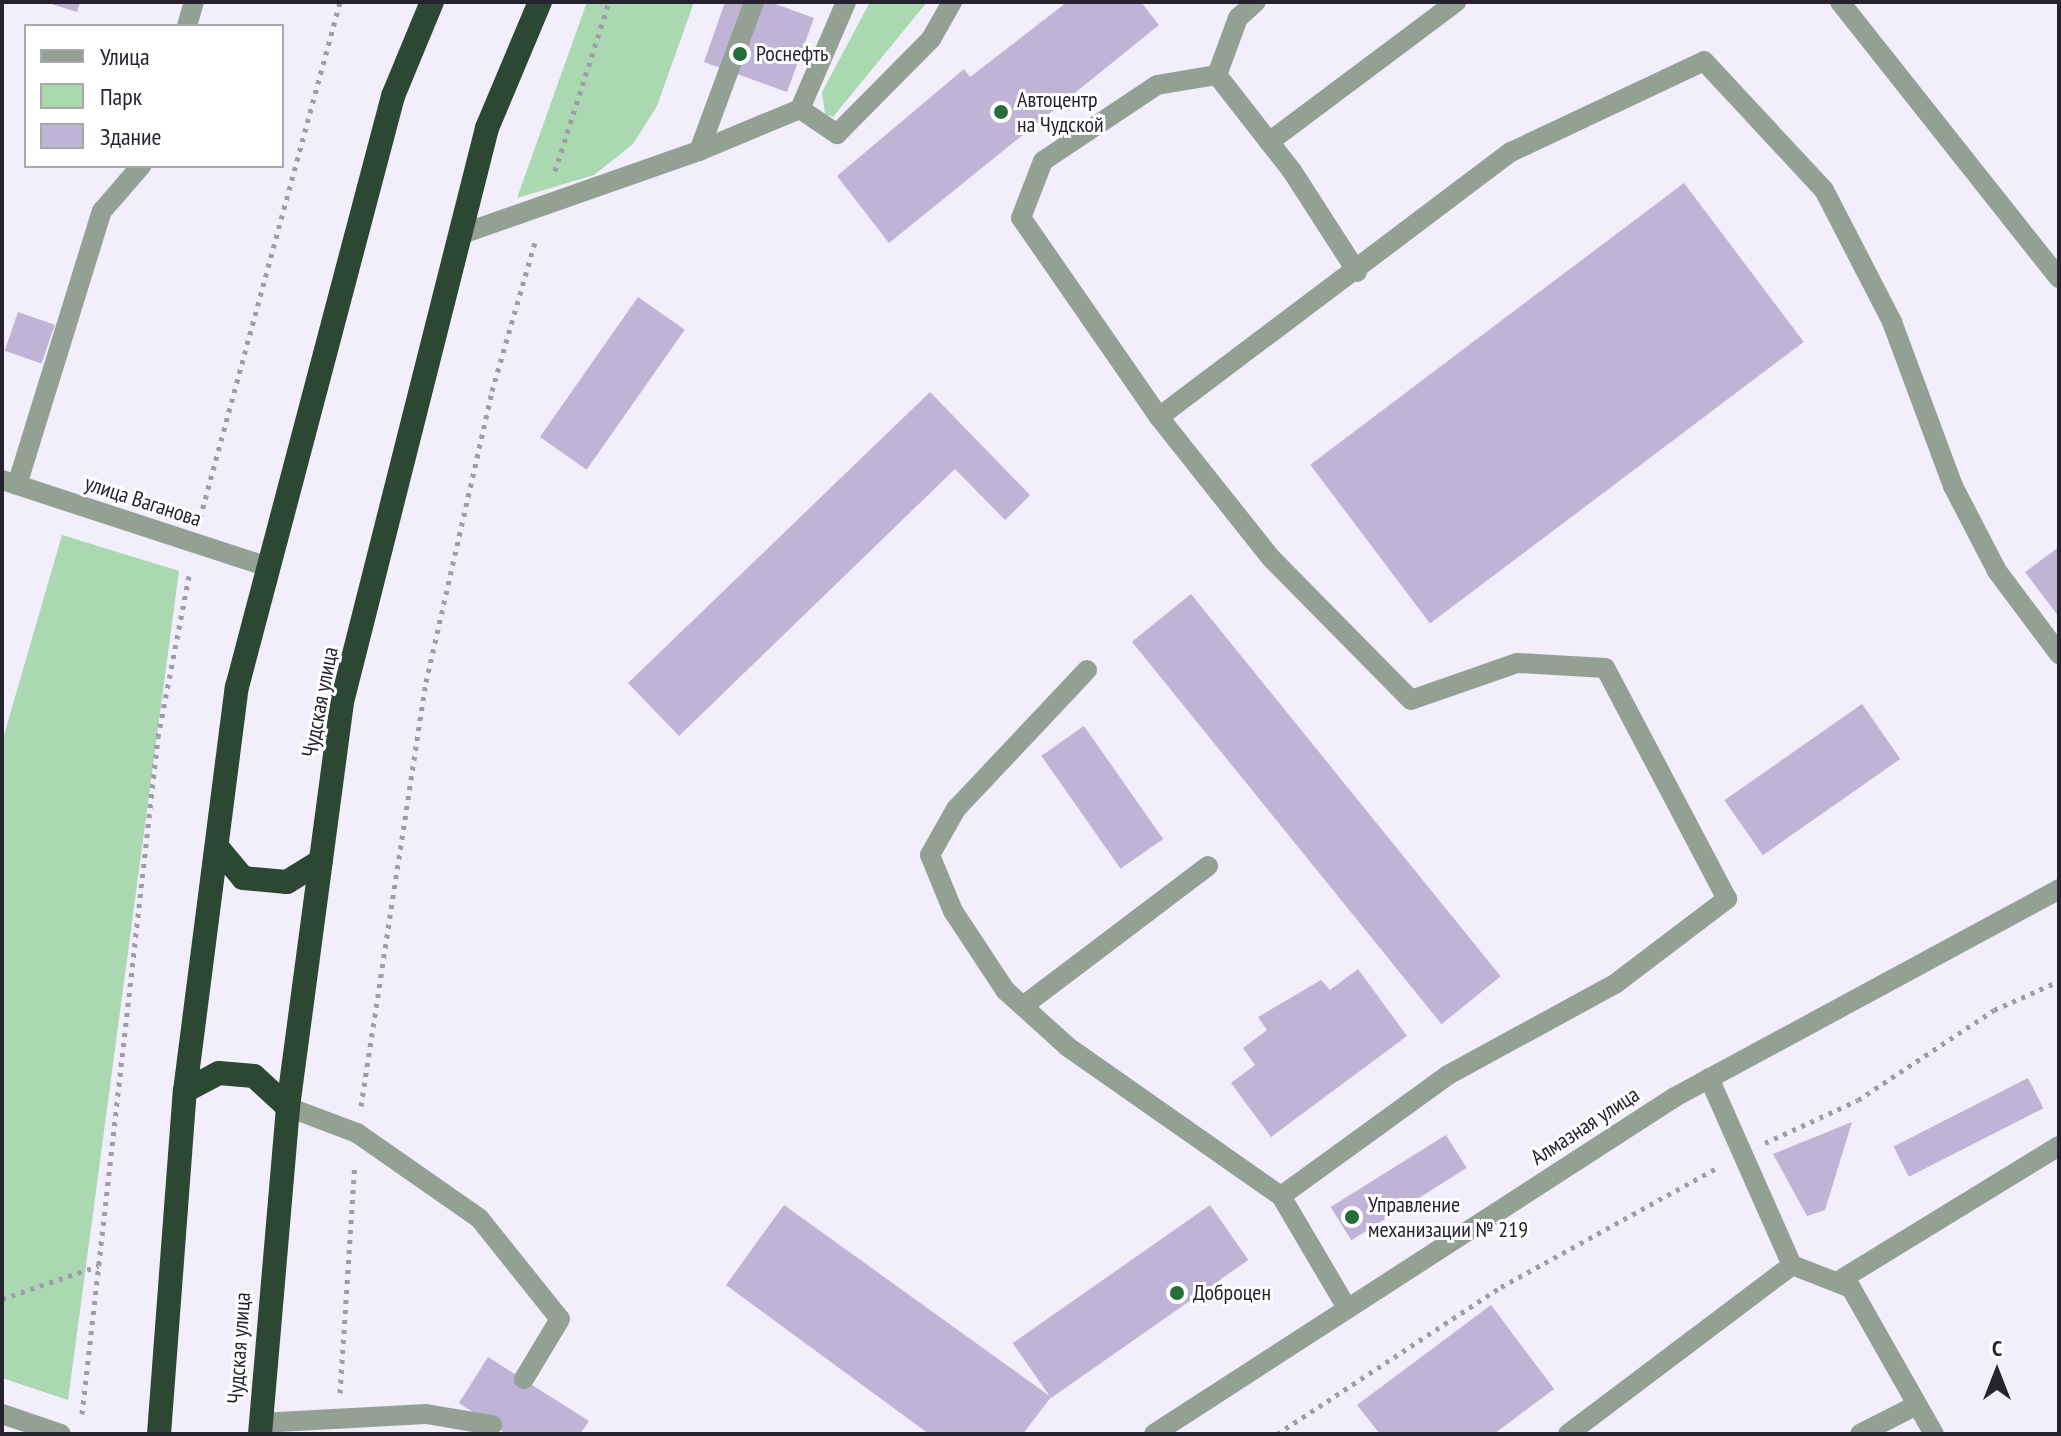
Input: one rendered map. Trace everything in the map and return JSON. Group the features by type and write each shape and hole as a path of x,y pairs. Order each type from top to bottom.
{"highway":[{"path":"159,1434 185,1091 237,687 393,96 432,2"},
{"name":"Чудская улица","path":"260,1428 288,1107 342,702 487,128 540,2"},
{"path":"217,847 243,878 287,882 321,861"},
{"path":"185,1091 219,1073 254,1076 288,1107"}],"street":[{"path":"188,24 194,2"},
{"path":"699,151 754,2"},
{"path":"459,235 545,209 800,109 846,2"},
{"path":"800,109 837,134 931,39 952,2"},
{"path":"1217,75 1238,18 1256,2"},
{"path":"1269,142 1456,2"},
{"path":"1840,2 2059,278"},
{"path":"1159,417 1357,272 1511,152 1704,61 1824,190 1892,322 1953,486 1997,571 2059,654"},
{"path":"1217,75 1269,142 1357,272"},
{"path":"1217,75 1157,85 1043,161 1021,218 1159,417 1271,558 1411,700 1517,663 1605,668 1727,899 1615,984 1448,1075 1281,1196"},
{"path":"9,483 102,211 139,168"},
{"name":"улица Ваганова","path":"9,483 268,567"},
{"path":"1087,670 956,809 930,855 953,911 1023,1006 1068,1047 1281,1196 1347,1308"},
{"path":"1023,1006 1208,866"},
{"name":"Алмазная улица","path":"1154,1434 1709,1078 2059,889"},
{"path":"1709,1078 1792,1265 1851,1288 1934,1434"},
{"path":"288,1107 357,1133 479,1218 560,1319 524,1379"},
{"path":"1837,1282 2059,1146"},
{"path":"1568,1434 1792,1265"},
{"path":"1860,1434 1917,1405"},
{"path":"2,1414 61,1434"},
{"path":"260,1428 339,1418 426,1414 492,1425"}],"path":[{"path":"81,1419 158,737 195,543 340,2"},
{"path":"339,1418 357,1133 426,682 492,391 585,61 609,2"},
{"path":"1759,1147 1858,1100 1994,1010 2059,981"},
{"path":"1277,1434 1501,1287 1730,1160"},
{"path":"2,1299 98,1266"}],"green space":[{"path":"587,2 694,2 657,106 633,144 594,175 517,198"},
{"path":"870,2 927,2 833,117 825,114 822,92"},
{"path":"62,535 179,571 68,1400 2,1378 2,742"}],"building":[{"path":"45,2 80,2 77,12"},
{"path":"725,2 770,2 814,18 787,92 704,62"},
{"path":"1067,2 1141,2 1159,25 889,243 837,176 964,69 970,77"},
{"path":"1684,183 1804,342 1430,624 1310,465"},
{"path":"638,297 685,330 587,470 540,437"},
{"path":"18,312 55,325 42,363 5,351"},
{"path":"930,392 1030,495 1005,520 955,469 679,736 628,683"},
{"path":"2059,547 2059,617 2025,572"},
{"path":"1191,594 1501,976 1442,1024 1132,642"},
{"path":"1862,704 1900,759 1763,855 1724,800"},
{"path":"1084,726 1163,839 1121,869 1041,756"},
{"path":"1358,969 1407,1036 1271,1137 1231,1083 1255,1065 1243,1048 1267,1030 1258,1017 1321,980 1330,990"},
{"path":"2028,1078 2043,1108 1909,1177 1893,1147"},
{"path":"1852,1122 1825,1210 1807,1216 1773,1154"},
{"path":"1446,1135 1467,1168 1351,1240 1331,1207"},
{"path":"784,1205 1051,1397 1023,1434 929,1434 726,1285"},
{"path":"1210,1205 1248,1260 1051,1398 1013,1343"},
{"path":"1491,1305 1554,1389 1494,1434 1380,1434 1357,1405"},
{"path":"488,1357 589,1421 580,1434 506,1434 459,1403"}],"place":[{"name":"Роснефть","path":"740,54"},
{"name":"Автоцентр на Чудской","path":"1001,112"},
{"name":"Управление механизации № 219","path":"1352,1217"},
{"name":"Доброцен","path":"1177,1293"}]}
